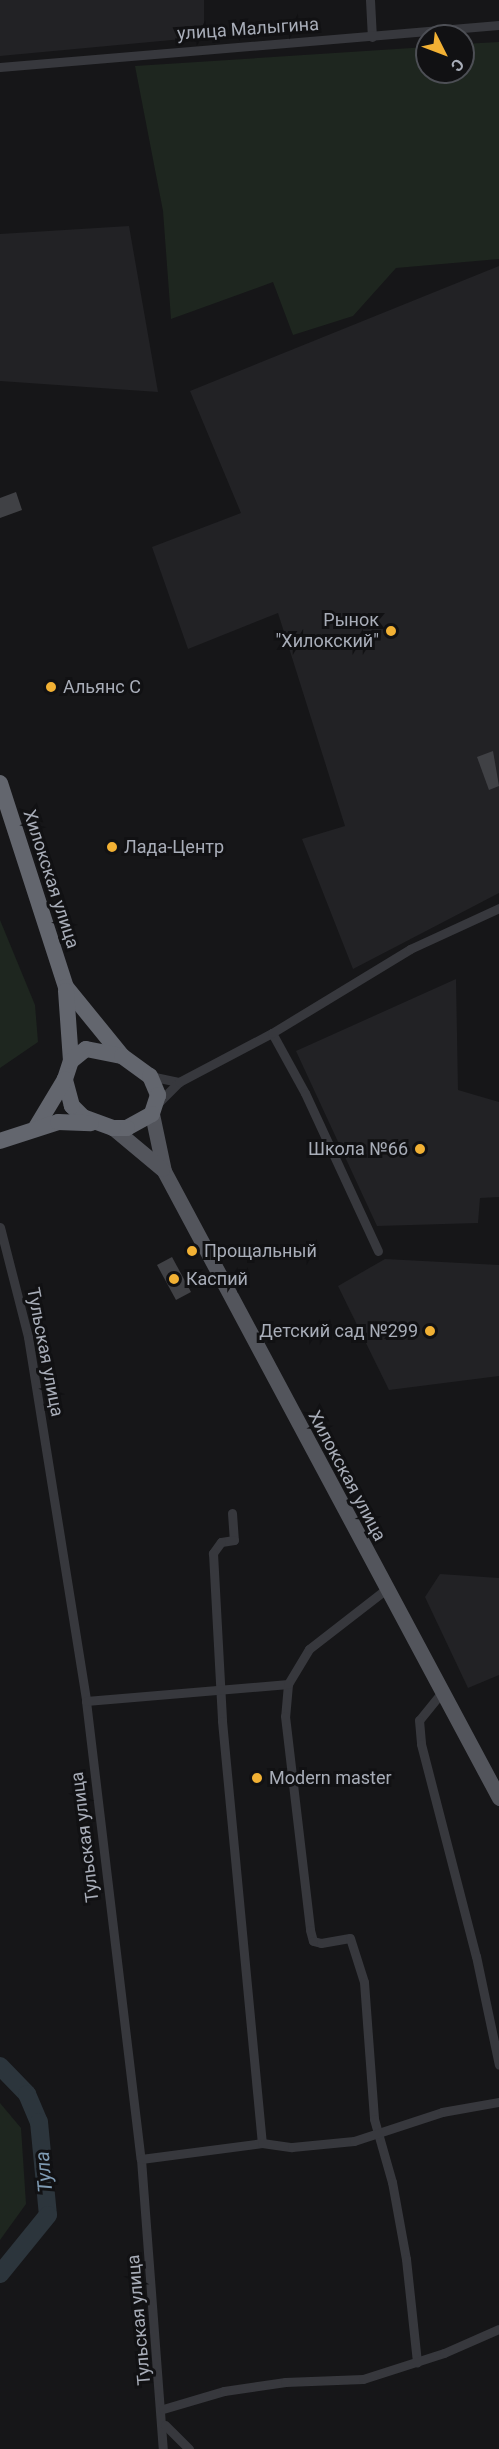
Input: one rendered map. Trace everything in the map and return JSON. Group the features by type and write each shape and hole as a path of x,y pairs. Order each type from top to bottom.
{"highway":[{"name":"Хилокская улица","path":"0,783 66,987"},
{"path":"0,1141 35,1129 74,1120 127,1128 154,1109 156,1084 150,1076 122,1056 66,987"},
{"path":"35,1129 65,1079 71,1061 66,987"},
{"path":"71,1061 86,1049 122,1056"},
{"path":"65,1079 72,1106 105,1126"}],"main road":[{"path":"154,1109 164,1171"},
{"path":"105,1126 164,1171"},
{"name":"Хилокская улица","path":"164,1171 385,1590 499,1798"}],"street":[{"path":"370,0 372,37"},
{"name":"улица Малыгина","path":"0,67 499,26"},
{"path":"154,1109 179,1082 272,1033 410,949 499,908"},
{"path":"272,1033 305,1093 378,1251"},
{"path":"150,1076 179,1082"},
{"name":"Тульская улица","path":"0,1227 28,1338 86,1701 141,2158 165,2425 163,2449"},
{"path":"231,1513 234,1540 221,1542 213,1553 262,2143"},
{"path":"385,1590 309,1649 288,1684 285,1716 313,1941 321,1943 350,1938 364,1982 374,2119 406,2259 417,2362"},
{"path":"86,1701 223,1687 288,1684"},
{"path":"442,1692 419,1720 421,1744 476,1956 499,2065"},
{"path":"141,2158 262,2143 292,2147 379,2136 442,2112 499,2102"},
{"path":"163,2409 224,2391 285,2382 363,2379 417,2362 499,2329"},
{"path":"165,2425 189,2449"}],"shaded area":[{"path":"0,0 204,0 204,37 0,56"},
{"path":"499,42 499,259 396,268 353,316 293,335 273,282 171,319 163,211 135,66 415,48 415,84 475,84 475,43"},
{"path":"129,226 158,392 0,381 0,234"},
{"name":"Рынок \"Хилокский\"","path":"499,266 499,893 353,969 302,839 345,826 278,613 188,649 152,547 241,513 190,391"},
{"path":"0,920 35,1005 38,1042 0,1068"},
{"name":"Школа №66","path":"456,979 458,1090 499,1102 499,1197 480,1198 478,1223 377,1226 296,1051"},
{"name":"Детский сад №299","path":"385,1259 499,1265 499,1376 389,1390 338,1286"},
{"path":"440,1574 499,1578 499,1675 468,1688 425,1597"},
{"path":"0,2103 21,2128 26,2204 0,2240"}],"building":[{"path":"16,492 22,510 0,518 0,498"},
{"path":"493,751 499,786 489,790 477,757"},
{"name":"Каспий","path":"172,1257 191,1292 176,1300 157,1265"}],"waterway":[{"name":"Тула","path":"0,2066 27,2094 39,2122 48,2215 0,2274"}],"place":[{"name":"Рынок \"Хилокский\"","path":"391,631"},
{"name":"Альянс С","path":"51,687"},
{"name":"Лада-Центр","path":"112,847"},
{"name":"Школа №66","path":"420,1149"},
{"name":"Прощальный","path":"192,1251"},
{"name":"Каспий","path":"174,1279"},
{"name":"Детский сад №299","path":"430,1331"},
{"name":"Modern master","path":"257,1778"}]}
